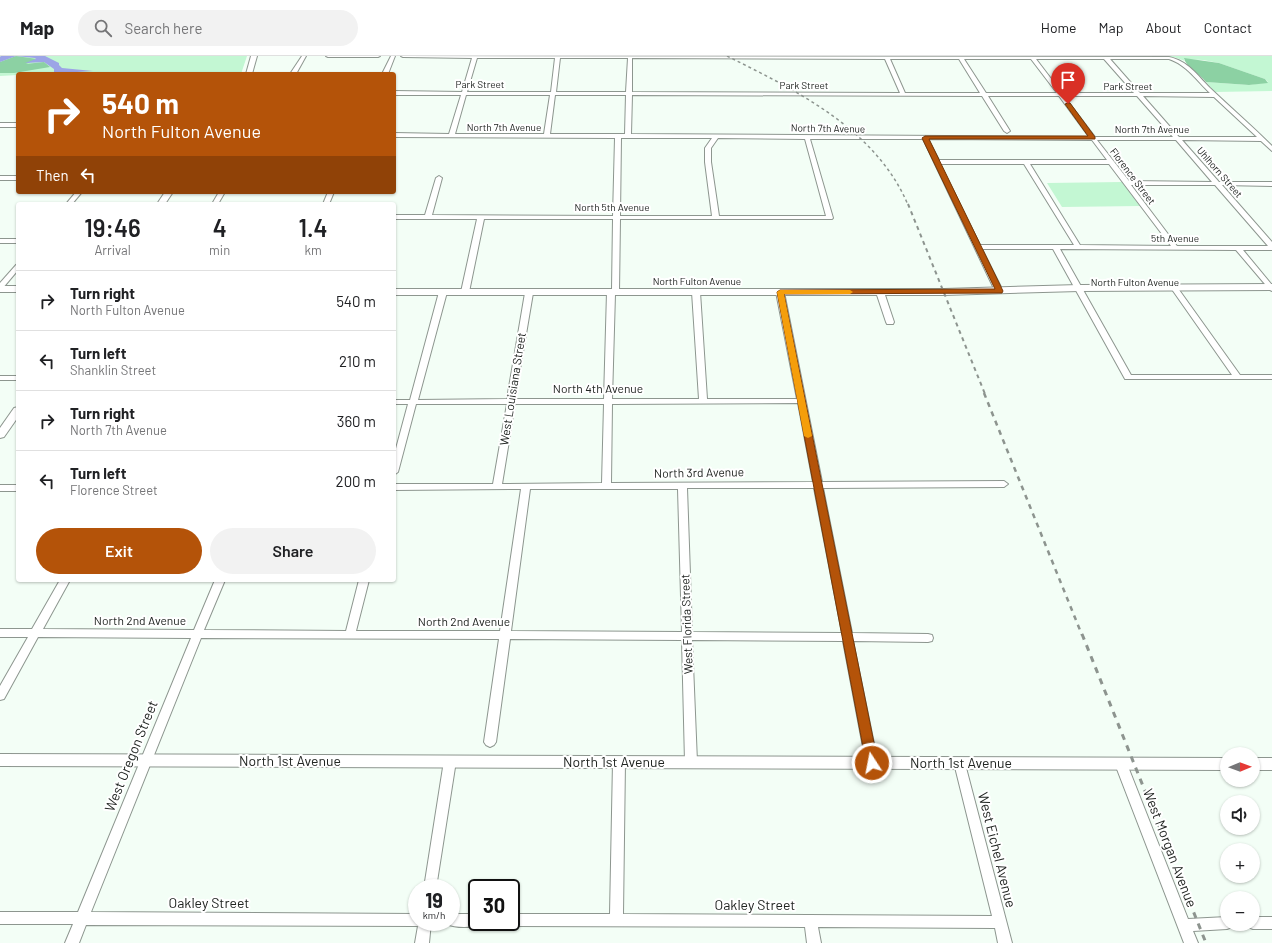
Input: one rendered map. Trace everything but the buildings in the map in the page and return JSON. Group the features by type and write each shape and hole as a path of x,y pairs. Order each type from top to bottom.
{"main road":[{"path":"250,72 254,56"},
{"path":"0,289 16,289"},
{"name":"North Fulton Avenue","path":"396,292 529,293 999,291 1014,294 1080,290 1272,289"},
{"path":"0,435 16,413"},
{"name":"North 1st Avenue","path":"0,760 1220,764"},
{"path":"1260,764 1272,764"}],"street":[{"path":"294,72 304,56 311,56"},
{"path":"328,56 378,56"},
{"path":"386,72 393,56"},
{"path":"404,56 1171,58 1182,62 1214,95 1230,106 1272,149"},
{"path":"451,136 475,56"},
{"path":"547,136 558,56"},
{"path":"628,136 630,57"},
{"path":"960,57 1007,131"},
{"path":"887,58 903,94"},
{"name":"Florence Street","path":"1033,58 1175,248"},
{"name":"Uhlhorn Street","path":"1106,58 1178,138 1272,247"},
{"name":"Park Street","path":"396,93 1214,95"},
{"path":"0,125 16,125"},
{"name":"North 7th Avenue","path":"396,135 1178,138 1272,140"},
{"path":"606,486 618,136"},
{"path":"716,218 708,162 708,148 717,136"},
{"name":"North 5th Avenue","path":"396,217 830,218 807,137"},
{"path":"925,138 999,291"},
{"path":"936,162 1110,162"},
{"path":"1026,162 1078,247"},
{"path":"1,179 16,178"},
{"path":"428,217 439,178"},
{"path":"1127,183 1272,184"},
{"path":"71,202 77,194"},
{"path":"465,292 481,217"},
{"path":"0,241 16,241"},
{"path":"977,247 1078,247"},
{"path":"1055,247 1128,378 1272,377"},
{"name":"5th Avenue","path":"1078,247 1272,247"},
{"path":"1238,248 1272,289"},
{"path":"0,289 16,269"},
{"path":"1176,290 1238,377"},
{"path":"396,465 443,292"},
{"path":"696,292 703,400"},
{"path":"780,292 872,763"},
{"path":"880,292 890,322"},
{"name":"West Louisiana Street","path":"497,486 529,293"},
{"path":"0,378 16,378"},
{"name":"North 4th Avenue","path":"396,402 801,400"},
{"name":"North 3rd Avenue","path":"396,487 1004,484"},
{"path":"490,742 526,486"},
{"name":"West Florida Street","path":"682,486 692,762"},
{"path":"0,488 16,488"},
{"path":"0,696 64,582"},
{"name":"West Oregon Street","path":"72,943 145,760 219,582"},
{"path":"350,634 363,582"},
{"name":"North 2nd Avenue","path":"0,633 928,638"},
{"path":"431,879 450,761"},
{"path":"616,921 619,762"},
{"name":"West Eichel Avenue","path":"960,763 1005,943"},
{"name":"West Morgan Avenue","path":"1121,764 1191,943"},
{"name":"Oakley Street","path":"0,918 408,920"},
{"name":"Oakley Street","path":"520,920 1000,922"},
{"path":"811,922 814,943"},
{"path":"1184,925 1220,922"},
{"path":"1260,923 1272,923"},
{"path":"422,943 424,931"}],"green space":[{"path":"0,56 247,56 242,72 16,72 16,75 0,76"},
{"path":"16,56 37,59 26,64 44,62 50,67 14,73 0,73 0,62"},
{"path":"1008,56 1272,56 1272,91 1215,92 1206,82 1249,85 1268,82 1265,79 1219,63 1203,60 1184,59 1185,61 1174,57"},
{"path":"1184,58 1219,63 1265,79 1268,83 1249,85 1206,82 1187,65"},
{"path":"1122,182 1140,206 1062,207 1047,183"}],"water":[{"path":"1,56 16,56 0,62"},
{"path":"16,56 45,56 59,63 62,68 93,71 54,72 54,69 44,62 25,63 36,59"}],"railway":[{"path":"727,56 807,98 832,115 855,134 876,155 894,178 908,205"},
{"path":"908,204 985,394"},
{"path":"984,393 1082,635"},
{"path":"1082,634 1206,943"}],"slow traffic":[{"path":"808,436 780,292 850,292"}],"route":[{"path":"872,763 780,292 999,291 925,138 1093,138 1068,104"}]}
